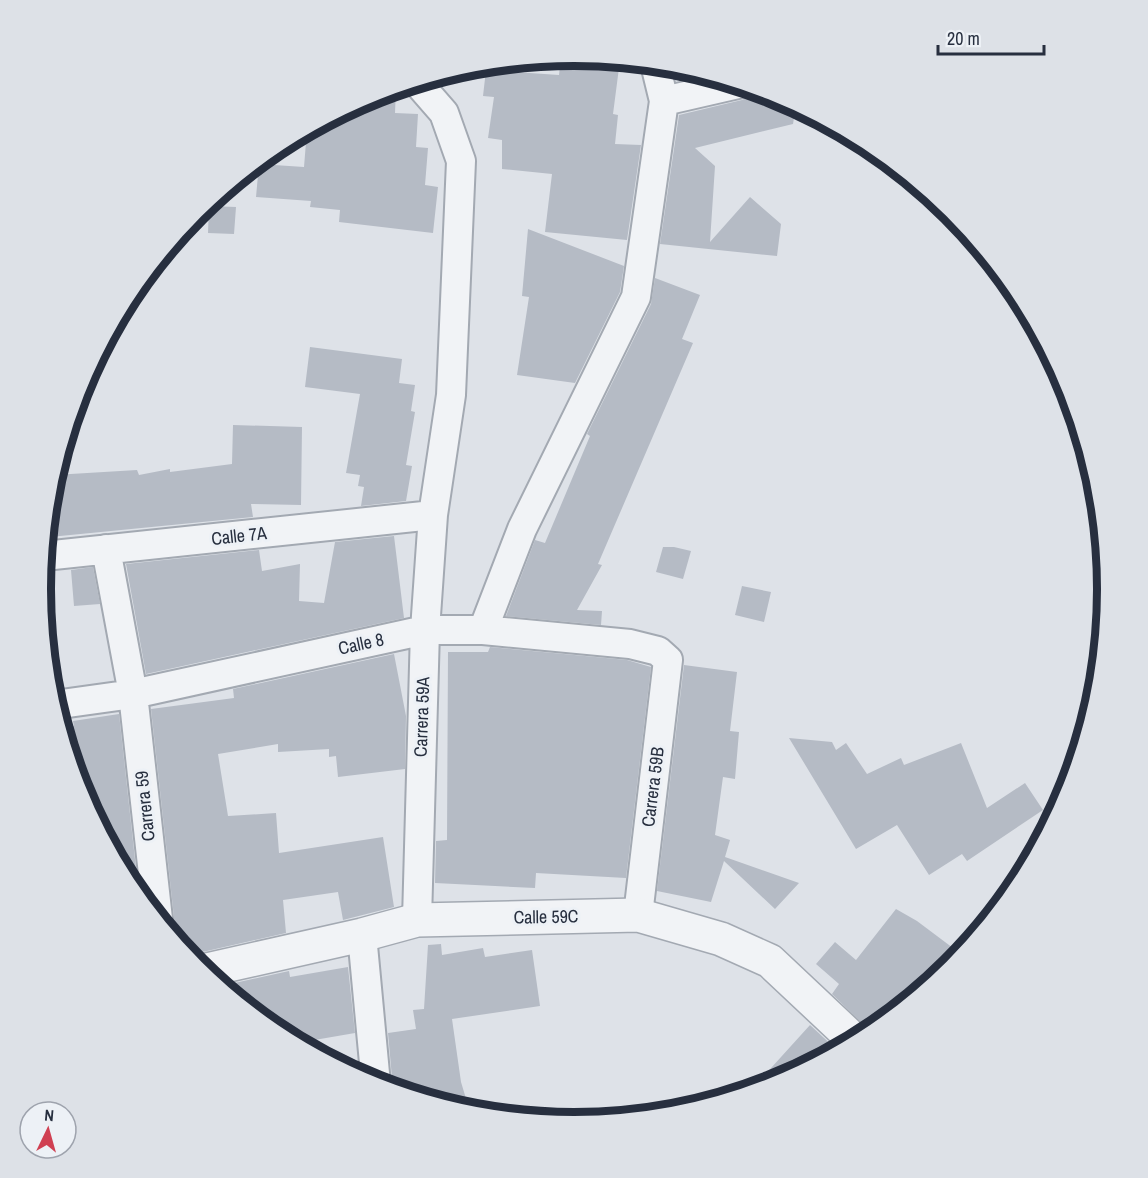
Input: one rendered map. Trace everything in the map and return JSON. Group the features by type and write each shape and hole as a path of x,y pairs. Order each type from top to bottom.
{"street":[{"path":"483,630 522,529 636,297 664,101 658,73"},
{"path":"664,101 722,88"},
{"name":"Carrera 59A","path":"417,920 424,630 434,515 451,395 461,161 444,113 423,89"},
{"name":"Calle 7A","path":"52,555 434,515"},
{"name":"Carrera 59","path":"106,549 133,694 156,903"},
{"name":"Calle 8","path":"64,704 133,694 424,630 483,630 630,644 658,651 668,660"},
{"name":"Carrera 59B","path":"638,915 668,660"},
{"name":"Calle 59C","path":"214,968 363,935 417,920 638,915 721,939 770,961 848,1034"},
{"path":"363,935 375,1072"}],"building":[{"path":"560,66 619,68 613,114 618,115 615,144 641,145 627,240 545,232 552,174 502,169 502,140 488,138 494,97 483,96 486,74 500,71 559,75"},
{"path":"749,97 794,115 793,124 695,148 715,166 710,242 750,197 781,224 777,256 660,244 679,115"},
{"path":"396,98 395,113 418,114 416,147 428,148 425,185 438,187 433,233 339,222 340,210 310,207 311,201 256,197 258,172 269,165 304,167 306,140 343,120"},
{"path":"218,206 236,207 234,234 208,233 209,215"},
{"path":"528,229 624,266 620,292 575,383 517,375 529,297 522,296"},
{"path":"655,278 700,295 682,339 693,343 598,564 602,565 577,610 602,611 601,625 506,616 535,540 545,543 590,436 587,434 651,304"},
{"path":"310,347 402,359 399,383 415,385 411,411 415,412 406,465 412,466 406,501 361,506 364,487 358,486 360,475 346,473 360,394 305,387"},
{"path":"233,425 302,427 301,505 251,504 253,517 54,537 64,474 137,470 139,475 170,469 170,472 232,464"},
{"path":"394,536 404,618 146,674 126,564 259,550 262,571 300,564 299,601 324,603 335,542"},
{"path":"663,547 691,551 683,579 656,572"},
{"path":"93,567 100,604 74,606 71,570"},
{"path":"742,586 771,592 764,622 735,615"},
{"path":"490,647 627,660 651,667 626,878 536,873 535,888 435,883 436,841 447,840 448,652 488,652"},
{"path":"394,654 406,716 405,769 338,777 336,756 329,757 329,749 278,752 278,744 218,754 228,816 276,813 279,853 383,837 394,907 343,920 338,892 283,900 286,933 198,953 173,924 151,709 234,698 233,689"},
{"path":"684,665 737,672 730,731 739,732 735,779 723,777 715,835 730,840 725,857 799,883 775,909 724,861 711,902 657,891"},
{"path":"119,714 137,876 105,820 91,789 70,726 74,726 73,721"},
{"path":"789,738 832,742 836,750 846,743 867,774 901,758 904,765 961,743 987,808 1025,783 1043,810 967,861 962,854 929,875 897,825 856,849"},
{"path":"896,909 917,921 954,948 919,982 864,1025 832,994 839,984 816,964 835,942 856,960"},
{"path":"441,944 442,955 483,948 485,957 532,950 540,1006 452,1019 461,1082 467,1101 392,1079 388,1033 416,1029 413,1010 424,1009 428,945"},
{"path":"348,967 355,1033 310,1041 283,1024 231,984 289,971 290,977"},
{"path":"810,1025 831,1044 805,1058 764,1076"}]}
